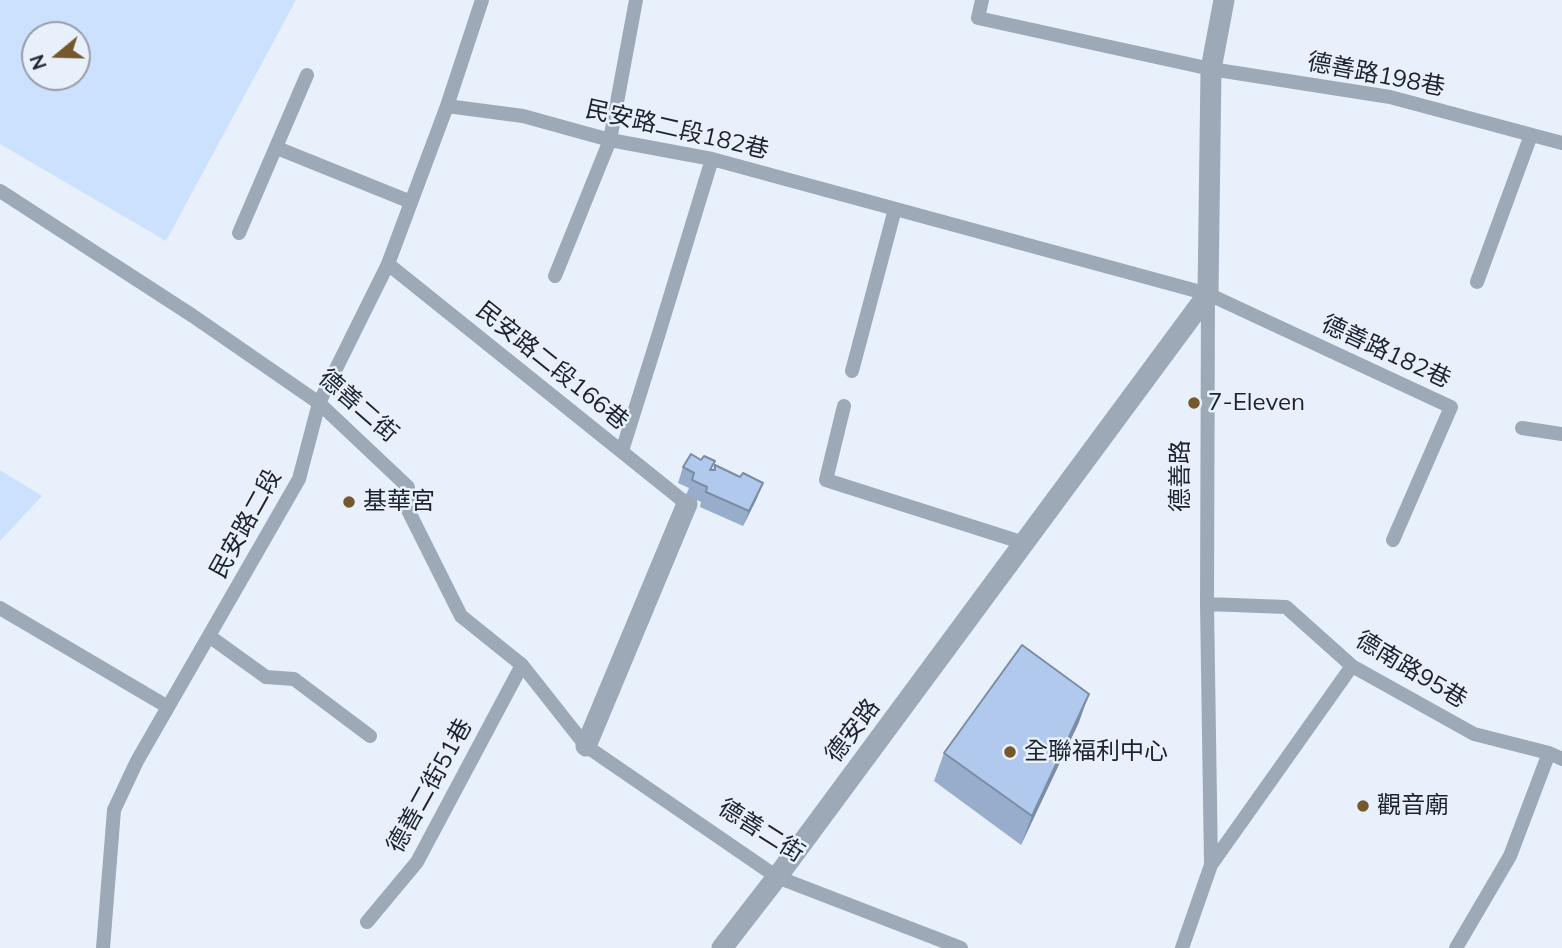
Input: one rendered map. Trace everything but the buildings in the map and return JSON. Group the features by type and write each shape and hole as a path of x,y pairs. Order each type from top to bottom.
{"street":[{"name":"德善路","path":"1208,294 1211,69 1224,0"},
{"name":"德安路","path":"722,948 1208,294"},
{"path":"586,746 687,504"}],"lane":[{"name":"民安路二段","path":"103,948 114,810 137,761 299,479 319,403 388,264 447,106 482,0"},
{"path":"555,276 610,139 636,0"},
{"name":"德善路198巷","path":"982,0 978,18 1211,69 1390,97 1562,143"},
{"path":"239,233 307,75"},
{"name":"民安路二段182巷","path":"447,106 523,116 610,139 712,159 1208,294"},
{"path":"1477,282 1531,135"},
{"path":"277,148 411,202"},
{"path":"622,451 712,159"},
{"name":"德善二街","path":"0,191 193,316 319,403 408,487 408,510 461,616 522,665 586,746 777,877 958,947"},
{"path":"852,371 895,209"},
{"name":"民安路二段166巷","path":"388,264 687,504"},
{"name":"德善路182巷","path":"1208,294 1451,407 1393,540"},
{"name":"德善路","path":"1182,948 1211,865 1207,604 1208,294"},
{"path":"844,406 826,480 1024,543"},
{"path":"1522,428 1562,434"},
{"name":"德南路95巷","path":"1207,604 1286,607 1352,666 1474,733 1555,756"},
{"path":"0,608 168,707"},
{"path":"209,636 266,677 294,679 370,737"},
{"name":"德善二街51巷","path":"367,922 417,862 522,665"},
{"path":"1211,865 1352,666"},
{"path":"1457,948 1510,856 1555,756"}],"shaded area":[{"path":"0,0 296,0 166,241 0,144"},
{"path":"0,470 42,496 0,541"}],"place":[{"name":"7-Eleven","path":"1194,403"},
{"name":"基華宮","path":"349,502"},
{"name":"全聯福利中心","path":"1010,752"},
{"name":"觀音廟","path":"1363,806"}]}
